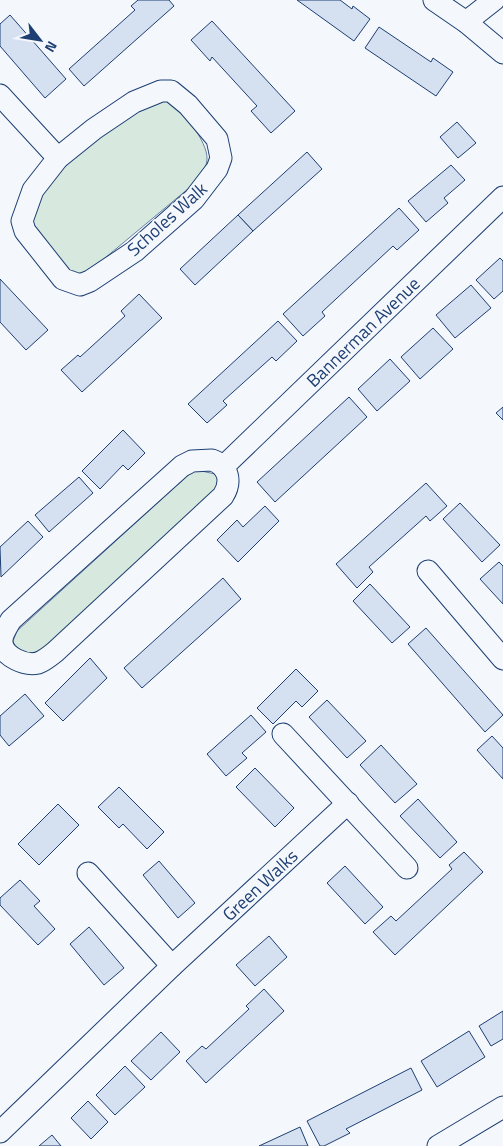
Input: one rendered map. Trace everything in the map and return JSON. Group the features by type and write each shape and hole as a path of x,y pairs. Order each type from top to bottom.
{"street":[{"path":"466,22 494,0"},
{"path":"442,2 503,53"},
{"name":"Scholes Walk","path":"161,91 171,91 188,105 217,140 221,158 217,170 210,180 186,206 135,251 90,282 80,284 63,279 25,232 22,221 33,190 58,158 94,128 134,102 161,91"},
{"path":"0,95 58,158"},
{"name":"Bannerman Avenue","path":"223,467 503,197"},
{"path":"212,460 223,467 227,473 228,481 227,490 223,496 55,652 35,664 23,663 3,653 2,643 4,634 11,620 182,466 192,461 212,460"},
{"path":"428,571 503,659"},
{"path":"283,734 407,868"},
{"name":"Green Walks","path":"0,1132 172,966 348,803"},
{"path":"88,873 172,966"},
{"path":"438,1146 503,1107"}],"shaded area":[{"path":"155,98 163,99 172,104 186,117 203,144 207,163 201,175 189,188 87,273 75,275 67,270 30,225 31,207 73,154"},
{"path":"197,470 215,474 220,483 214,493 41,651 25,654 16,650 13,641 17,631 187,476"}],"building":[{"path":"138,0 169,0 174,6 84,86 69,69 135,10 131,6"},
{"path":"297,0 340,0 352,9 353,6 370,19 354,41"},
{"path":"10,15 66,79 45,98 0,46 0,24"},
{"path":"212,21 295,111 271,133 251,111 257,106 212,57 210,61 191,40"},
{"path":"379,27 431,62 433,58 453,72 436,96 365,48"},
{"path":"457,122 476,143 458,158 440,137"},
{"path":"307,152 322,169 253,231 238,215"},
{"path":"451,165 465,180 444,198 448,203 426,222 408,201"},
{"path":"399,208 419,230 397,250 393,246 322,312 325,316 303,336 283,314"},
{"path":"238,215 253,231 195,285 180,269"},
{"path":"500,258 503,261 503,291 494,299 476,280"},
{"path":"0,279 48,330 26,350 0,322"},
{"path":"471,285 491,308 455,338 436,315"},
{"path":"139,294 162,318 82,392 61,370 78,355 80,357 125,316 121,311"},
{"path":"278,321 297,341 276,361 272,357 223,401 227,405 207,423 188,404"},
{"path":"433,328 453,349 420,379 401,357"},
{"path":"390,359 410,381 377,411 358,389"},
{"path":"349,397 367,417 275,502 257,482"},
{"path":"503,407 503,420 496,413"},
{"path":"123,430 145,453 128,470 123,465 100,489 82,471"},
{"path":"79,477 93,493 49,532 35,515"},
{"path":"426,483 447,506 430,521 426,516 369,567 373,572 357,588 336,564"},
{"path":"460,503 500,545 482,562 443,519"},
{"path":"265,506 279,521 238,562 217,540 237,520 243,527"},
{"path":"28,521 43,537 1,577 0,547"},
{"path":"499,562 503,566 503,604 480,579"},
{"path":"223,578 241,599 142,688 124,668"},
{"path":"370,584 410,627 392,643 353,601"},
{"path":"426,628 503,715 485,732 408,644"},
{"path":"90,658 107,678 63,721 45,703"},
{"path":"296,669 318,691 302,707 296,701 273,724 257,708"},
{"path":"25,694 44,716 9,746 0,735 0,716"},
{"path":"327,700 366,741 347,758 309,717"},
{"path":"251,715 266,732 242,753 247,758 226,776 207,754"},
{"path":"492,736 503,748 503,779 477,750"},
{"path":"381,745 417,784 395,803 360,765"},
{"path":"255,768 294,808 275,827 236,787"},
{"path":"119,787 164,832 147,849 123,824 119,828 98,807"},
{"path":"418,799 457,842 440,858 400,816"},
{"path":"58,804 79,825 39,865 18,844"},
{"path":"464,852 483,872 395,955 373,932 391,916 396,921 452,869 449,865"},
{"path":"159,861 195,903 178,918 143,875"},
{"path":"345,866 383,907 365,924 327,883"},
{"path":"20,880 40,901 34,906 55,929 38,945 0,905 0,898"},
{"path":"89,927 124,968 104,985 70,944"},
{"path":"269,936 287,957 255,986 236,965"},
{"path":"264,989 284,1011 206,1083 186,1061 202,1046 206,1049 249,1009 246,1006"},
{"path":"503,1011 503,1039 491,1046 479,1026"},
{"path":"469,1031 485,1057 437,1087 421,1061"},
{"path":"161,1032 180,1052 151,1080 131,1061"},
{"path":"125,1066 145,1087 115,1115 96,1095"},
{"path":"411,1068 422,1090 346,1129 350,1133 324,1146 320,1146 307,1121"},
{"path":"88,1101 108,1122 91,1139 71,1118"},
{"path":"300,1127 308,1146 259,1146"},
{"path":"52,1135 61,1146 39,1146"}]}
